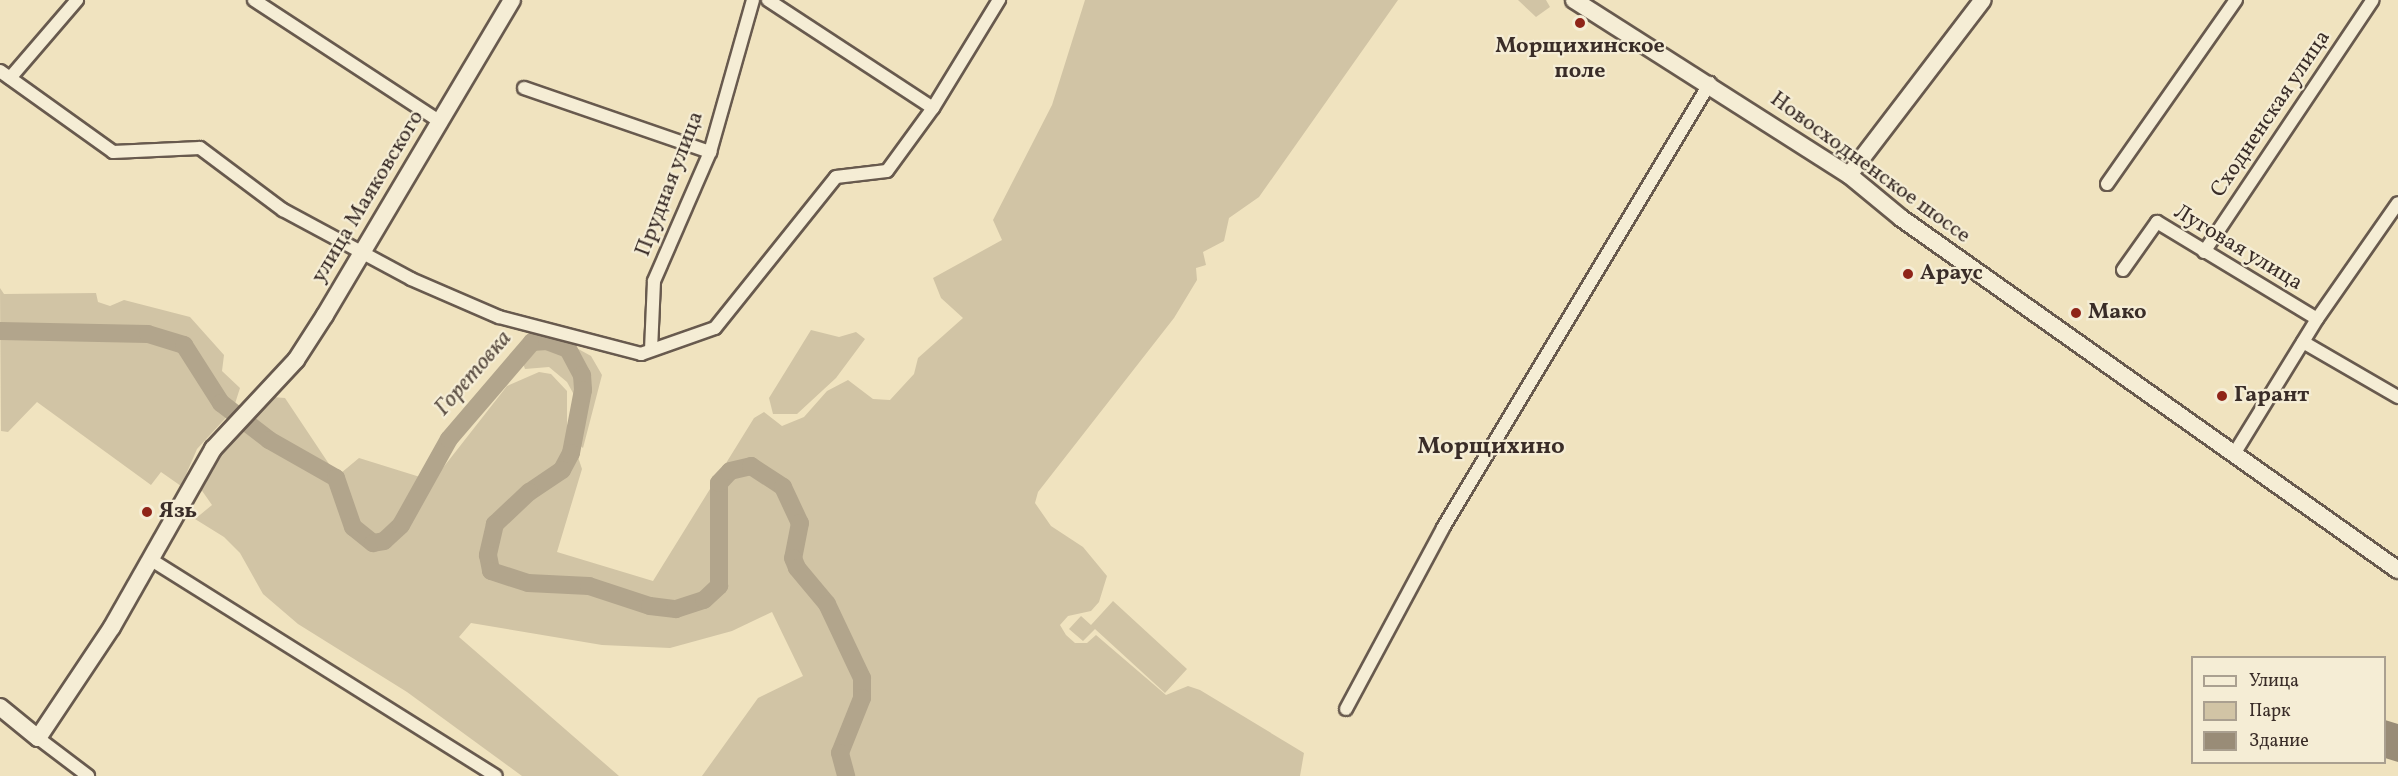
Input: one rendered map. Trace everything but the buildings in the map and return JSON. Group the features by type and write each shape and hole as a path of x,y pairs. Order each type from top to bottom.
{"street":[{"path":"77,0 5,74 113,152 200,148 283,210 360,252 499,317 577,341 641,354 715,328 836,177 887,171 933,108 999,0"},
{"path":"254,0 439,121"},
{"name":"улица Маяковского","path":"38,738 81,678 201,466 230,427 296,360 512,0"},
{"name":"Прудная улица","path":"651,350 654,281 710,152 753,0"},
{"path":"768,0 933,108"},
{"name":"Новосходненское шоссе","path":"1574,0 1710,83 1849,176 1901,218 2398,570"},
{"path":"1849,176 1983,0"},
{"path":"2107,184 2236,0"},
{"name":"Сходненская улица","path":"2204,252 2373,0"},
{"path":"1346,709 1443,528 1710,83"},
{"path":"524,88 710,152"},
{"path":"2234,454 2317,319 2398,203"},
{"name":"Луговая улица","path":"2123,270 2157,222 2317,319"},
{"path":"2303,342 2398,397"},
{"path":"150,559 496,776"},
{"path":"0,707 88,776"}],"green space":[{"path":"1085,0 1398,0 1259,197 1229,218 1224,241 1203,252 1206,265 1196,268 1197,280 1174,318 1038,492 1035,503 1051,526 1083,547 1107,576 1099,602 1091,611 1068,616 1060,625 1066,635 1075,643 1087,643 1096,635 1166,695 1188,686 1200,690 1304,753 1300,776 702,776 758,698 803,676 772,612 732,631 670,648 602,645 471,623 459,637 619,776 522,776 407,692 298,624 263,594 240,553 224,537 195,519 212,505 198,485 204,475 272,397 285,398 331,467 341,473 359,458 420,477 442,469 507,386 539,372 551,374 567,391 567,424 582,469 557,552 653,581 754,418 764,412 782,426 804,417 827,391 848,380 873,399 890,400 914,374 918,358 963,318 941,298 933,278 1002,240 993,220 1052,105"},
{"path":"1518,0 1546,0 1550,7 1536,17"},
{"path":"0,288 4,294 96,293 98,302 110,306 124,300 190,317 224,355 222,371 240,388 233,410 197,449 181,486 161,472 151,485 37,402 8,432 1,431"},
{"path":"811,330 839,337 856,332 865,339 836,378 797,414 773,414 769,398"},
{"path":"550,339 562,340 591,356 602,375 583,448 573,440 573,393 567,382 549,367 525,369 521,358 524,347"},
{"path":"1113,601 1187,669 1165,693 1095,629 1083,641 1069,629 1081,616 1091,625"}],"waterway":[{"name":"Горетовка","path":"0,331 148,334 184,345 221,403 269,440 336,478 353,527 373,543 384,541 401,525 449,439 532,342 547,341 568,349 582,375 583,390 571,453 562,470 529,492 495,524 488,555 491,571 528,583 589,586 650,606 676,609 704,600 719,586 719,483 730,471 751,466 783,487 800,523 793,558 797,568 827,604 862,678 862,698 840,753 846,776"}],"place":[{"name":"Морщихинское поле","path":"1580,23"},
{"name":"Араус","path":"1908,274"},
{"name":"Мако","path":"2076,313"},
{"name":"Гарант","path":"2222,396"},
{"name":"Язь","path":"147,512"}],"district":[{"name":"Морщихино","path":"1491,448"}]}
